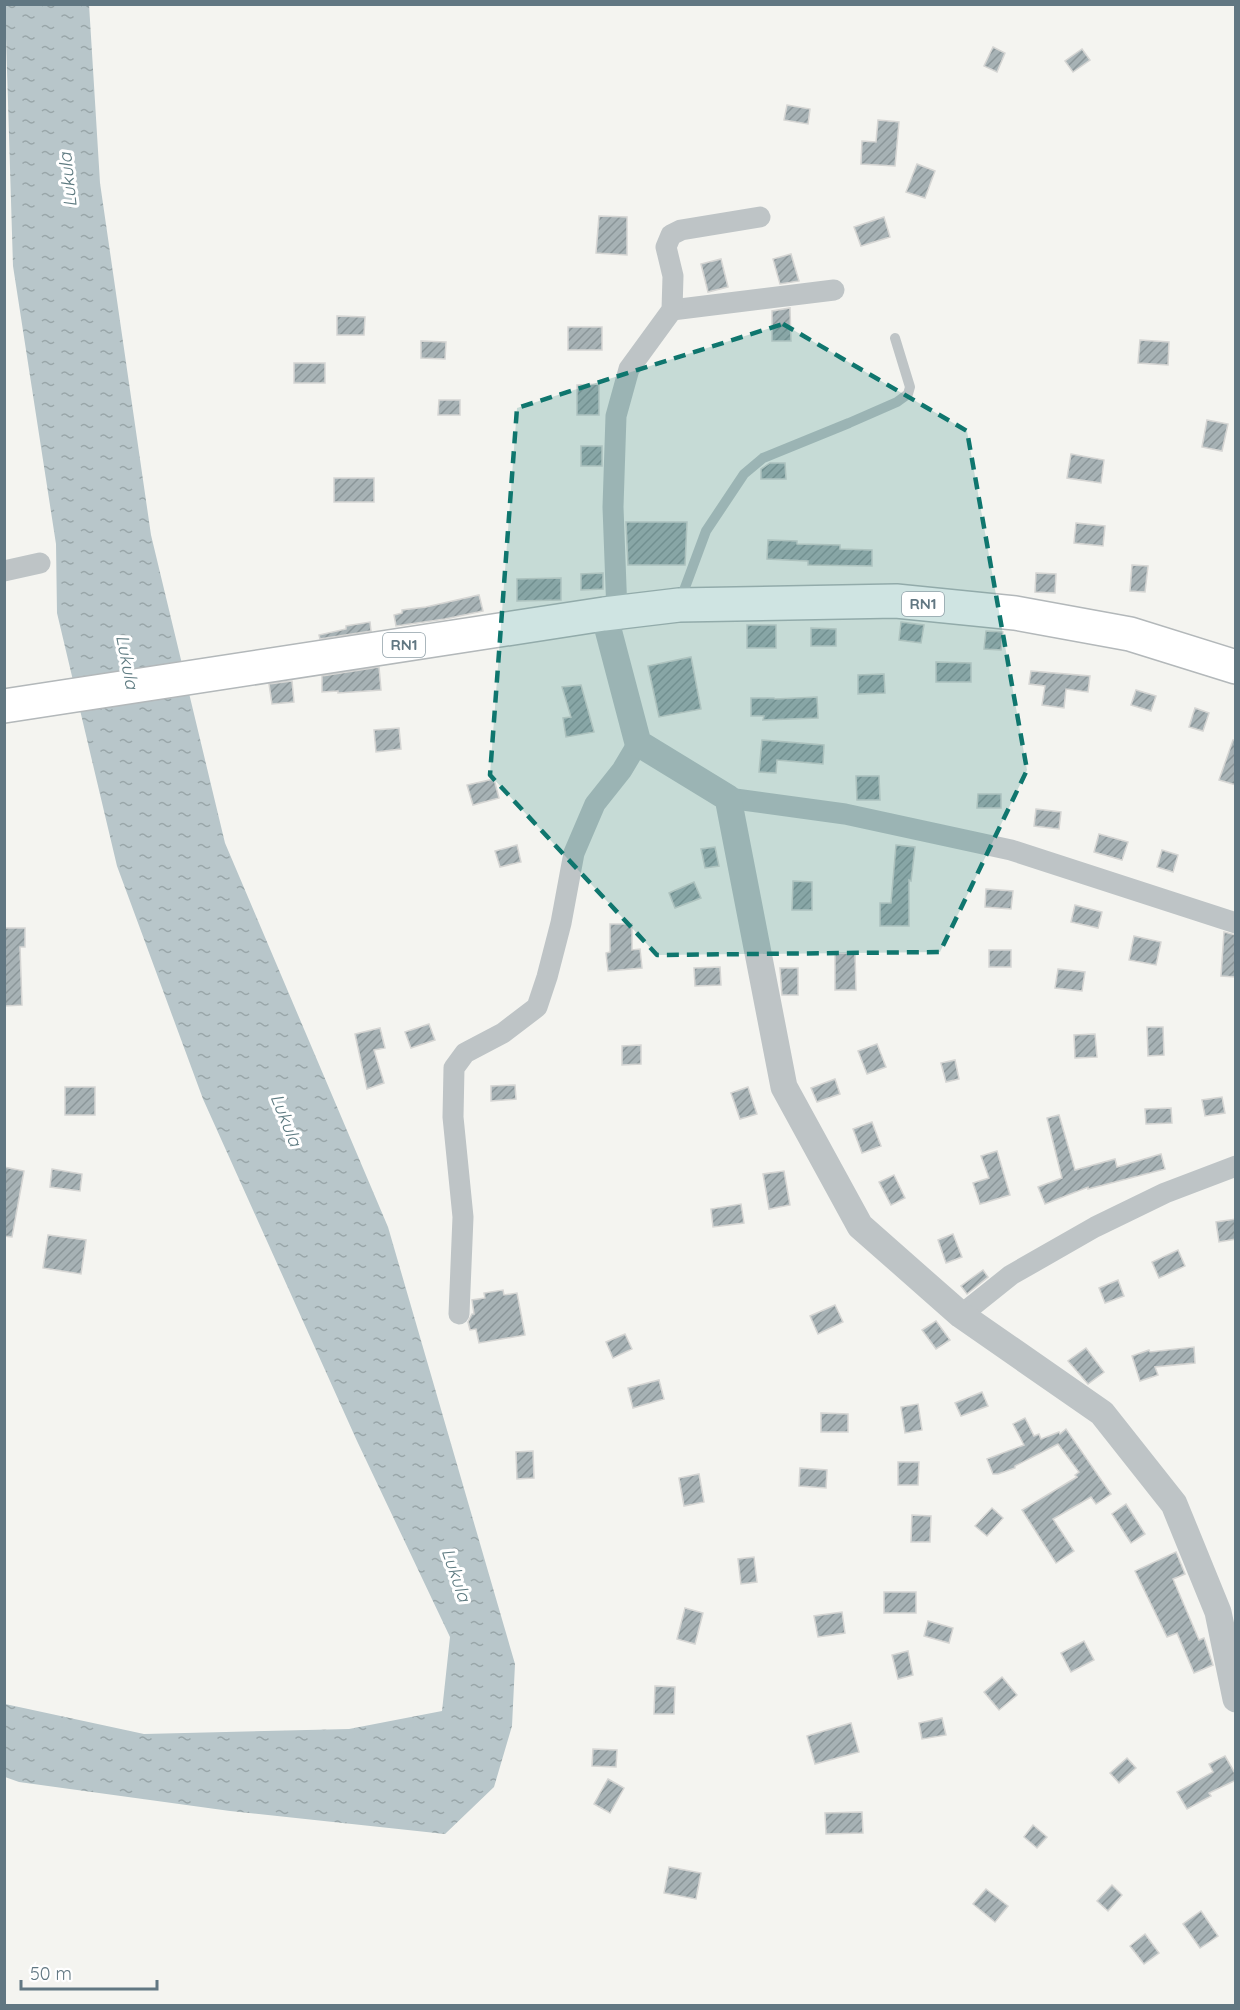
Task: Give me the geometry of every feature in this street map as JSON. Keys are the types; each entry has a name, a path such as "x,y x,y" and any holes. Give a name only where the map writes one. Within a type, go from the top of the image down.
{"highway":[{"name":"RN1","path":"4,706 679,604 896,601 1015,613 1130,634 1236,667"}],"street":[{"path":"459,1314 463,1217 453,1117 454,1068 465,1053 503,1033 537,1007 561,923 574,853 595,804 622,770 638,744 611,614 616,416 629,369 672,310 673,276 666,247 670,235 681,230 760,217"},
{"path":"672,310 834,290"},
{"path":"4,571 40,563"},
{"path":"638,744 728,798 845,814 1011,850 1236,923"},
{"path":"728,798 784,1087 860,1226 961,1315 1102,1413 1174,1504 1218,1612 1236,1699"},
{"path":"961,1315 1011,1275 1095,1227 1165,1193 1236,1166"}],"lane":[{"path":"679,604 706,531 744,474 763,458 859,419 897,402 908,394 910,387 895,338"}],"highlighted area":[{"path":"783,324 967,431 1027,770 940,952 657,955 490,775 517,408"}],"water":[{"name":"Lukula","path":"89,4 100,183 151,535 225,843 388,1227 515,1664 512,1726 494,1787 445,1834 230,1811 19,1782 5,1777 5,1704 144,1734 349,1729 442,1711 450,1637 357,1441 203,1099 117,866 57,613 56,544 13,266 5,5"}],"building":[{"path":"993,47 1005,53 997,72 984,66"},
{"path":"1082,49 1090,60 1073,72 1065,61"},
{"path":"787,105 810,109 808,124 784,120"},
{"path":"878,120 899,122 895,166 861,164 862,141 876,142"},
{"path":"917,164 935,171 925,198 906,192"},
{"path":"599,216 627,217 627,255 596,253"},
{"path":"884,217 890,237 861,246 854,227"},
{"path":"791,254 799,281 780,284 773,259"},
{"path":"721,259 728,287 708,292 701,264"},
{"path":"790,308 791,341 772,341 772,311"},
{"path":"337,316 365,317 364,335 337,335"},
{"path":"568,327 602,327 602,350 568,350"},
{"path":"1140,340 1169,342 1168,365 1138,363"},
{"path":"421,341 446,342 445,359 421,358"},
{"path":"294,363 325,363 325,383 294,383"},
{"path":"599,384 599,415 577,415 577,385"},
{"path":"439,400 460,400 460,415 438,415"},
{"path":"1207,420 1228,424 1222,451 1202,447"},
{"path":"581,446 602,446 602,466 581,466"},
{"path":"1071,454 1104,460 1101,483 1067,478"},
{"path":"770,463 785,463 786,479 761,479 761,469"},
{"path":"334,478 374,478 374,502 334,502"},
{"path":"626,522 687,522 685,565 628,565"},
{"path":"1076,523 1105,526 1103,546 1074,543"},
{"path":"768,540 797,541 797,544 840,545 840,549 872,550 872,566 808,565 808,561 767,559"},
{"path":"1132,565 1148,566 1145,592 1130,591"},
{"path":"603,573 603,589 581,590 581,574"},
{"path":"1036,573 1056,574 1055,593 1035,592"},
{"path":"561,578 561,600 517,601 517,579"},
{"path":"479,595 483,611 396,626 394,615 402,613 402,610"},
{"path":"370,622 371,631 320,639 319,635 346,629 346,626"},
{"path":"901,622 924,625 921,643 899,640"},
{"path":"747,625 776,625 776,648 747,648"},
{"path":"811,628 836,629 836,646 811,646"},
{"path":"986,631 1003,632 1001,650 984,649"},
{"path":"691,657 701,709 659,717 648,666"},
{"path":"936,662 971,663 971,682 936,682"},
{"path":"379,667 381,690 322,692 322,676"},
{"path":"1031,671 1090,676 1088,692 1066,689 1064,708 1042,705 1045,686 1029,684"},
{"path":"884,674 885,693 858,694 858,675"},
{"path":"292,681 294,702 272,704 269,684"},
{"path":"581,685 594,732 566,737 563,718 571,717 562,687"},
{"path":"1136,690 1156,696 1151,711 1131,705"},
{"path":"817,697 818,718 763,720 764,716 751,716 751,698"},
{"path":"1195,708 1209,713 1203,731 1189,727"},
{"path":"399,728 401,749 376,752 374,730"},
{"path":"762,740 824,745 823,764 777,760 776,773 759,772"},
{"path":"1233,740 1236,740 1236,785 1219,780"},
{"path":"856,776 879,776 880,800 857,800"},
{"path":"494,779 499,798 473,805 467,785"},
{"path":"978,794 1001,794 1001,808 977,808"},
{"path":"1036,809 1061,812 1059,829 1034,826"},
{"path":"1099,834 1128,842 1122,860 1094,852"},
{"path":"517,845 521,862 500,867 495,851"},
{"path":"896,845 915,847 911,881 909,880 909,926 880,926 880,903 891,903"},
{"path":"715,847 719,866 705,868 701,849"},
{"path":"1162,850 1178,855 1173,872 1157,867"},
{"path":"793,881 812,882 812,910 792,910"},
{"path":"694,882 701,898 675,908 669,893"},
{"path":"986,889 1013,891 1011,909 985,907"},
{"path":"1075,905 1102,912 1098,928 1071,922"},
{"path":"610,924 632,924 632,950 640,949 642,968 608,971 606,953 610,952"},
{"path":"4,928 25,928 25,947 20,947 22,1005 4,1006"},
{"path":"1224,932 1236,935 1236,977 1221,976"},
{"path":"1134,936 1161,942 1156,965 1129,960"},
{"path":"989,950 1011,950 1011,967 989,967"},
{"path":"835,953 855,953 856,990 835,990"},
{"path":"720,967 721,985 695,986 694,968"},
{"path":"780,968 798,968 798,995 782,995"},
{"path":"1058,969 1085,972 1082,991 1055,988"},
{"path":"429,1024 435,1040 411,1048 405,1032"},
{"path":"1147,1027 1163,1027 1164,1055 1148,1056"},
{"path":"380,1028 385,1048 374,1050 384,1083 367,1089 355,1034"},
{"path":"1095,1034 1097,1057 1075,1058 1074,1035"},
{"path":"877,1044 886,1067 867,1074 858,1051"},
{"path":"641,1045 641,1064 622,1065 622,1046"},
{"path":"955,1060 959,1079 946,1082 941,1063"},
{"path":"835,1079 840,1094 817,1102 811,1088"},
{"path":"515,1085 516,1099 491,1101 491,1086"},
{"path":"65,1087 95,1087 95,1115 65,1115"},
{"path":"748,1087 757,1114 740,1119 731,1093"},
{"path":"1222,1097 1225,1113 1205,1116 1202,1100"},
{"path":"1171,1108 1172,1123 1146,1124 1145,1109"},
{"path":"1059,1115 1075,1170 1115,1159 1117,1167 1161,1154 1165,1169 1088,1189 1088,1187 1045,1204 1038,1187 1062,1178 1047,1118"},
{"path":"872,1122 881,1146 862,1153 853,1129"},
{"path":"997,1151 1010,1195 980,1204 973,1183 989,1178 981,1156"},
{"path":"4,1167 24,1171 12,1237 4,1236"},
{"path":"52,1169 82,1174 80,1191 50,1187"},
{"path":"784,1171 790,1205 769,1209 763,1174"},
{"path":"894,1175 905,1198 891,1205 879,1182"},
{"path":"741,1204 744,1223 713,1227 711,1209"},
{"path":"1236,1219 1236,1239 1219,1242 1216,1222"},
{"path":"953,1234 962,1257 946,1263 938,1240"},
{"path":"48,1235 86,1240 81,1274 43,1268"},
{"path":"1178,1250 1185,1266 1159,1278 1152,1262"},
{"path":"983,1270 988,1277 967,1294 961,1286"},
{"path":"1118,1280 1124,1296 1105,1303 1099,1288"},
{"path":"503,1290 504,1295 517,1293 525,1335 479,1343 476,1329 470,1330 468,1322 474,1314 472,1300 485,1298 484,1293"},
{"path":"835,1305 843,1322 818,1334 810,1316"},
{"path":"936,1321 950,1340 936,1349 922,1330"},
{"path":"625,1334 632,1349 613,1358 606,1342"},
{"path":"1194,1347 1195,1363 1155,1367 1158,1375 1140,1381 1132,1356 1149,1350 1150,1352"},
{"path":"1086,1348 1104,1372 1088,1384 1068,1361"},
{"path":"659,1380 664,1399 633,1408 628,1388"},
{"path":"982,1392 988,1406 961,1416 955,1403"},
{"path":"918,1404 922,1430 905,1433 901,1407"},
{"path":"821,1413 848,1414 848,1432 821,1432"},
{"path":"1025,1418 1034,1436 1039,1434 1041,1439 1059,1432 1060,1434 1066,1429 1111,1494 1096,1504 1091,1497 1053,1519 1074,1551 1056,1563 1022,1510 1077,1477 1075,1475 1079,1472 1058,1444 1015,1468 998,1474 993,1474 987,1459 1024,1445 1013,1424"},
{"path":"533,1451 534,1478 517,1479 516,1452"},
{"path":"898,1462 919,1462 918,1485 898,1485"},
{"path":"800,1468 827,1470 826,1488 799,1486"},
{"path":"699,1474 704,1502 684,1506 679,1478"},
{"path":"1126,1504 1145,1534 1131,1543 1112,1514"},
{"path":"992,1508 1003,1518 987,1536 975,1526"},
{"path":"912,1515 931,1516 930,1542 911,1542"},
{"path":"1176,1552 1185,1574 1173,1579 1199,1640 1204,1638 1213,1665 1194,1673 1177,1633 1167,1637 1135,1571"},
{"path":"754,1557 757,1582 741,1584 738,1559"},
{"path":"884,1592 916,1592 916,1613 884,1613"},
{"path":"685,1608 703,1613 695,1644 677,1639"},
{"path":"842,1612 845,1633 818,1637 814,1616"},
{"path":"928,1621 953,1628 949,1643 924,1636"},
{"path":"1084,1641 1094,1660 1071,1672 1061,1653"},
{"path":"908,1651 913,1675 898,1679 892,1655"},
{"path":"1002,1677 1017,1695 999,1710 984,1692"},
{"path":"655,1686 675,1687 674,1714 654,1714"},
{"path":"942,1718 946,1735 922,1739 919,1723"},
{"path":"851,1723 859,1752 815,1764 807,1736"},
{"path":"593,1749 617,1750 616,1767 592,1766"},
{"path":"1225,1756 1236,1775 1236,1780 1209,1793 1211,1796 1187,1809 1177,1792 1213,1772 1209,1764"},
{"path":"1127,1758 1136,1768 1119,1783 1110,1773"},
{"path":"608,1779 624,1788 610,1813 594,1804"},
{"path":"862,1812 863,1833 826,1834 825,1813"},
{"path":"1033,1825 1047,1837 1037,1848 1024,1837"},
{"path":"669,1867 701,1873 696,1899 664,1893"},
{"path":"1112,1885 1122,1895 1108,1911 1097,1901"},
{"path":"986,1889 1008,1906 995,1922 973,1904"},
{"path":"1201,1911 1218,1936 1200,1948 1183,1924"},
{"path":"1145,1934 1159,1953 1144,1964 1130,1946"}]}
